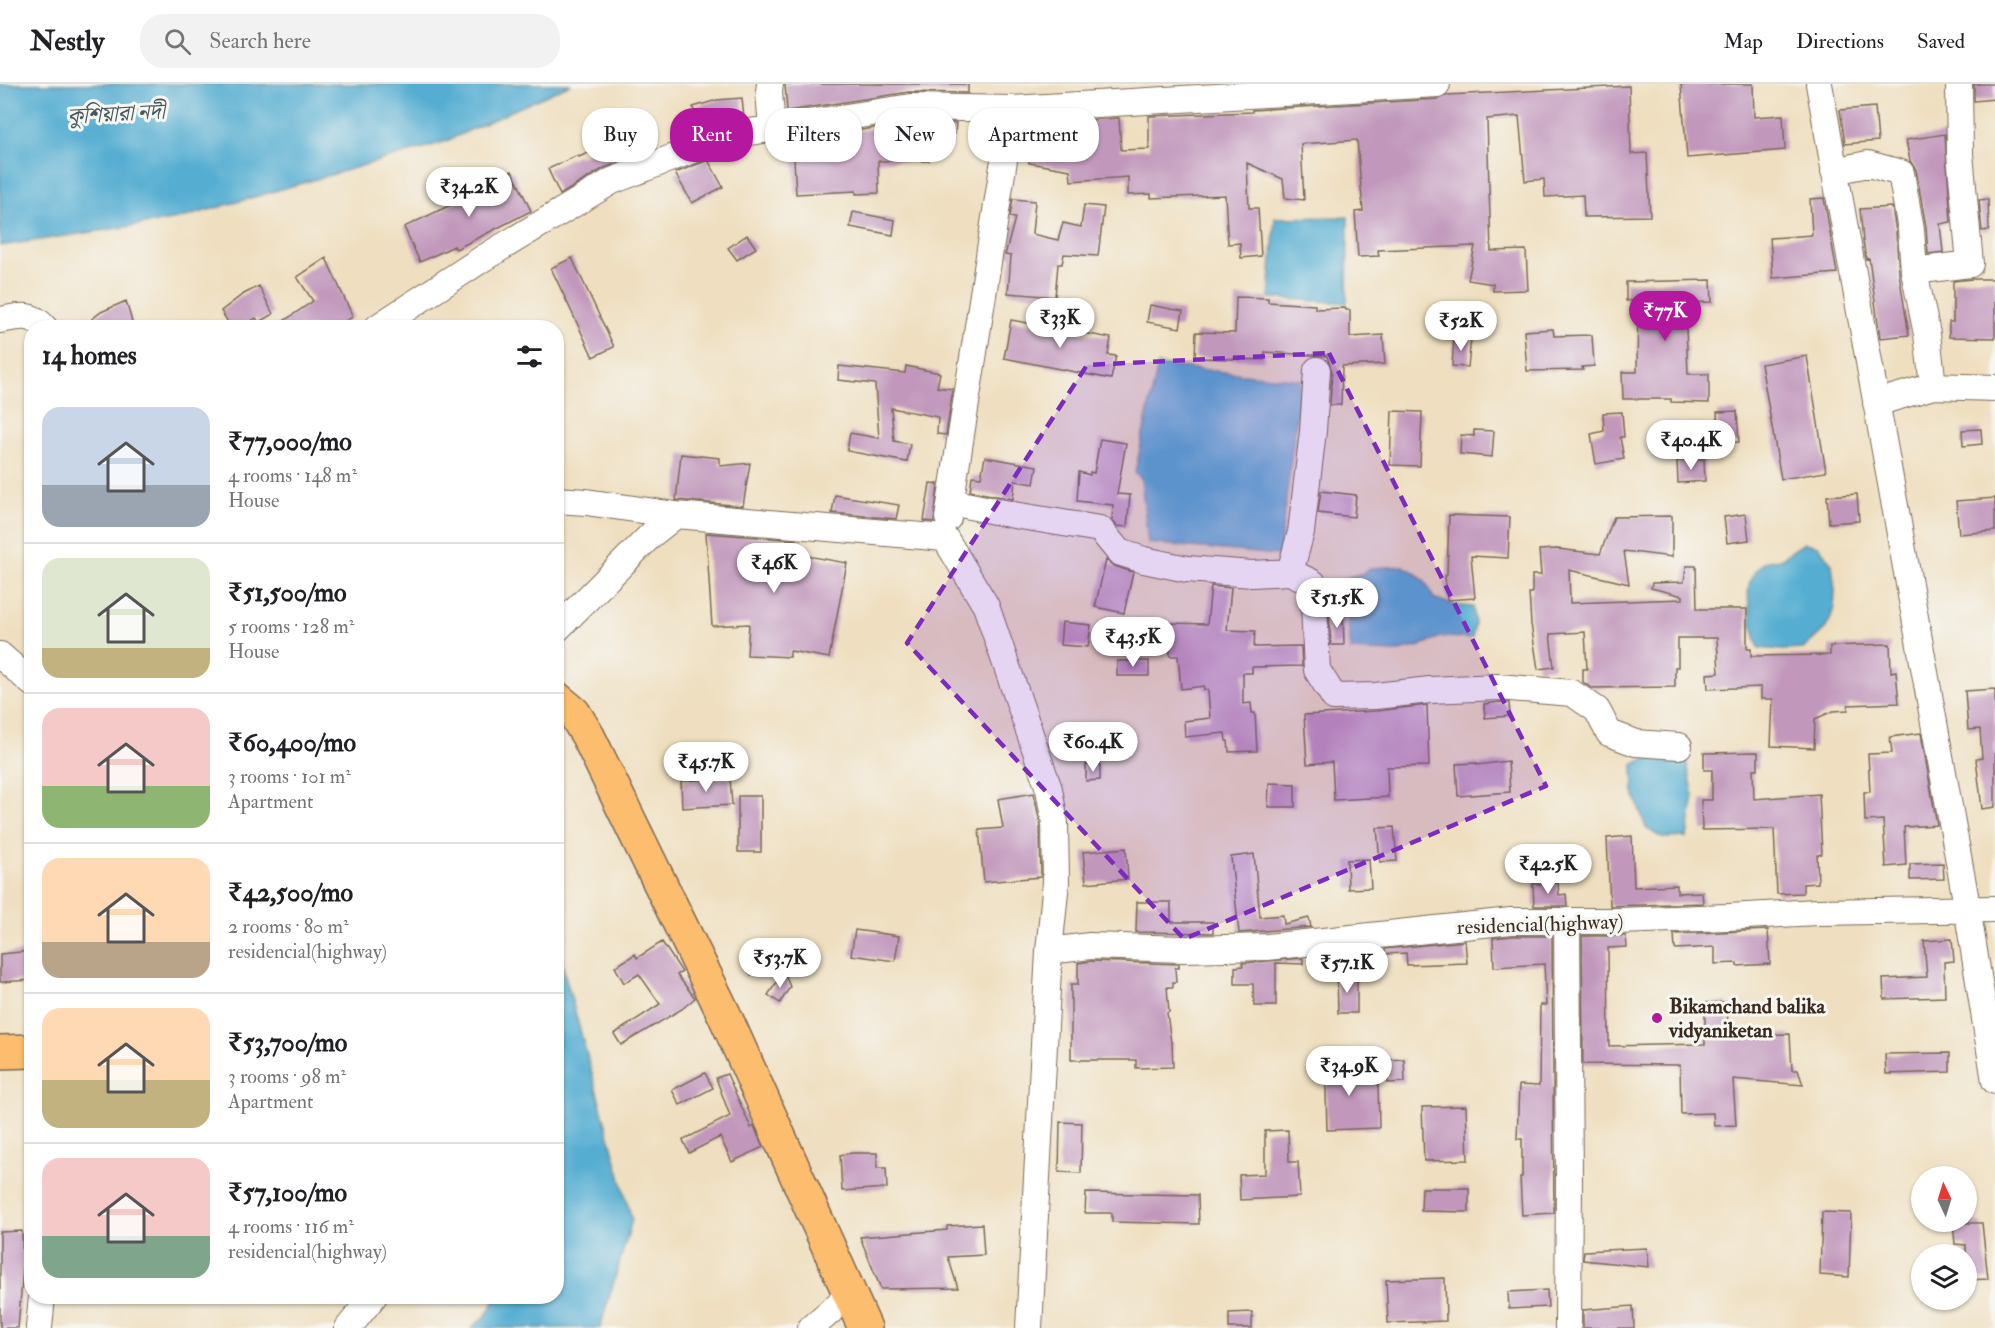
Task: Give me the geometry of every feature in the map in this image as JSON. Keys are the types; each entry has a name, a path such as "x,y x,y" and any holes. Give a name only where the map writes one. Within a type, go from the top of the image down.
{"highway":[{"path":"564,705 574,713 588,736 714,992 865,1328"},
{"path":"0,1052 24,1052"}],"street":[{"path":"770,84 768,92 770,108"},
{"path":"1029,108 1437,84"},
{"path":"1819,84 1967,909 1995,1081"},
{"path":"1914,271 1970,264 1960,154 1959,84"},
{"path":"862,114 911,107 968,108"},
{"path":"389,320 482,259 612,181 731,135 765,129"},
{"path":"1004,162 945,538 987,606 1049,789 1055,823 1056,882 1049,951 1029,1328"},
{"path":"1834,171 1868,164 1901,173 1933,386"},
{"path":"0,320 24,316 38,320"},
{"path":"1290,572 1301,532 1313,431 1317,370"},
{"path":"1876,403 1933,386 1995,388"},
{"path":"564,501 676,515 945,538"},
{"path":"951,502 1100,529 1119,552 1144,560 1198,570 1252,574 1290,572 1313,583 1317,670 1334,697 1498,687 1572,693 1597,710 1609,733 1636,743 1679,746"},
{"path":"564,622 652,534 676,515"},
{"path":"0,655 24,680"},
{"name":"residencial(highway)","path":"1049,951 1090,946 1184,949 1267,947 1511,921 1995,909"},
{"path":"1567,921 1568,1328"},
{"path":"811,1328 849,1295"},
{"path":"39,1328 41,1304"},
{"path":"348,1328 368,1304"}],"highlighted area":[{"path":"1329,353 1546,786 1184,939 907,643 1087,365"}],"water":[{"name":"কুশিয়ারা নদী","path":"0,84 571,84 444,142 178,219 0,246"},
{"path":"1348,217 1347,303 1269,298 1275,218"},
{"path":"1158,365 1301,380 1279,555 1148,543 1141,478 1135,472"},
{"path":"1804,543 1819,546 1832,564 1834,607 1828,626 1803,649 1759,648 1749,606 1751,579 1764,562 1780,559"},
{"path":"1403,566 1422,579 1433,598 1454,605 1473,607 1475,624 1472,638 1440,637 1420,646 1395,652 1351,650 1341,582 1372,568"},
{"path":"1654,756 1686,759 1694,796 1687,837 1662,838 1646,828 1634,793 1633,764"},
{"path":"564,972 632,1220 600,1328 471,1328 485,1317 493,1304 564,1304"}],"building":[{"path":"785,84 968,84 968,93 909,92 806,108 787,108"},
{"path":"1681,84 1753,84 1754,117 1783,115 1785,150 1687,158"},
{"path":"1974,84 1995,84 1995,99 1974,101"},
{"path":"1629,86 1631,154 1647,153 1650,216 1584,217 1583,195 1545,197 1544,179 1525,181 1519,116 1487,119 1491,251 1526,250 1528,290 1493,291 1493,284 1468,280 1475,246 1378,250 1379,256 1358,257 1355,212 1363,211 1357,140 1301,144 1304,200 1285,198 1283,179 1247,163 1249,208 1258,208 1261,256 1241,258 1240,243 1228,244 1225,195 1151,198 1151,194 1128,195 1128,177 1071,181 1070,170 1029,163 1099,162 1099,119 1119,118 1121,150 1149,149 1149,116 1252,112 1252,110 1438,99 1447,95"},
{"path":"742,98 743,108 693,108 717,100"},
{"path":"1875,107 1878,141 1845,144 1840,110"},
{"path":"874,128 874,162 878,162 879,193 856,194 856,191 796,194 794,162 862,162 862,130"},
{"path":"1945,134 1951,222 1940,224 1943,252 1928,254 1926,227 1916,170 1910,161 1906,140"},
{"path":"578,155 579,157 582,156 582,162 618,163 604,168 560,195 548,169"},
{"path":"703,162 709,162 723,187 692,203 675,173"},
{"path":"512,171 531,211 456,249 454,246 420,262 404,227 472,195 470,191"},
{"path":"1824,198 1837,273 1773,278 1770,238 1812,235 1810,199"},
{"path":"1013,199 1035,201 1032,234 1058,240 1063,223 1081,227 1084,205 1104,207 1098,256 1064,254 1062,264 1058,264 1055,297 1008,293 1011,256 1005,255 1015,218 1010,217"},
{"path":"1988,199 1989,230 1982,231 1979,200"},
{"path":"1892,207 1899,274 1909,335 1880,338 1869,258 1866,259 1863,241 1860,209"},
{"path":"853,212 895,220 893,235 850,227"},
{"path":"747,235 756,248 737,260 728,248"},
{"path":"326,258 353,317 347,320 285,320 313,301 297,277"},
{"path":"572,258 614,347 593,357 551,268"},
{"path":"1995,279 1995,338 1949,337 1949,322 1953,322 1953,281"},
{"path":"1711,280 1712,302 1685,303 1688,374 1709,374 1709,403 1671,402 1671,399 1623,399 1622,372 1637,372 1638,300 1626,301 1626,282"},
{"path":"259,286 273,314 262,320 256,318 227,320 221,311 242,295"},
{"path":"1236,297 1268,298 1268,302 1315,305 1315,309 1345,308 1350,310 1350,337 1383,335 1385,364 1342,366 1341,405 1330,405 1332,371 1327,356 1265,352 1264,360 1195,358 1196,332 1235,333"},
{"path":"126,301 131,320 93,320 101,312"},
{"path":"1150,305 1183,311 1180,328 1147,322"},
{"path":"1011,320 1111,338 1108,355 1116,356 1111,379 1004,358"},
{"path":"1553,329 1554,336 1592,335 1594,366 1582,367 1583,370 1527,371 1524,331"},
{"path":"1454,338 1471,339 1468,367 1452,366"},
{"path":"1807,356 1826,472 1781,479 1761,364"},
{"path":"839,366 905,373 906,366 940,373 937,387 953,389 946,435 937,434 938,417 891,408 894,441 910,444 907,462 847,451 850,433 879,438 875,384 838,380"},
{"path":"1392,411 1422,412 1420,466 1390,465"},
{"path":"1737,411 1739,442 1719,443 1717,412"},
{"path":"1622,412 1624,437 1620,437 1624,459 1596,464 1591,434 1604,431 1603,413"},
{"path":"1981,429 1982,444 1963,446 1962,430"},
{"path":"1474,430 1494,431 1492,457 1460,454 1461,435 1474,436"},
{"path":"1100,439 1126,443 1117,494 1130,495 1127,527 1117,526 1112,520 1113,505 1077,501 1079,472 1090,475 1090,472 1094,473"},
{"path":"681,454 720,458 720,466 750,463 743,506 676,500"},
{"path":"985,457 1037,466 1034,484 1015,481 1013,499 970,491 972,476 981,477"},
{"path":"1704,459 1705,481 1678,483 1677,461"},
{"path":"930,483 938,484 934,522 924,521"},
{"path":"1321,491 1356,495 1354,517 1318,513"},
{"path":"1857,494 1859,521 1829,523 1827,496"},
{"path":"835,495 899,505 896,519 832,513"},
{"path":"1995,498 1995,531 1959,534 1956,501"},
{"path":"1746,514 1749,540 1727,543 1724,517"},
{"path":"1449,515 1510,517 1508,558 1471,556 1475,598 1447,600 1445,576 1447,575"},
{"path":"1672,516 1672,557 1624,551 1629,584 1569,570 1570,603 1683,599 1683,596 1651,588 1652,583 1684,582 1686,566 1696,566 1697,609 1747,609 1747,648 1751,648 1751,656 1830,655 1830,646 1890,644 1891,672 1896,671 1899,703 1848,705 1848,710 1833,711 1815,719 1814,748 1771,746 1773,699 1761,699 1761,687 1708,689 1707,674 1719,673 1717,638 1678,638 1675,687 1591,688 1583,682 1583,669 1587,669 1585,632 1550,634 1554,667 1538,669 1529,593 1532,593 1532,575 1541,575 1539,550 1557,549 1600,554 1614,517"},
{"path":"706,533 797,540 796,554 847,563 829,658 790,651 790,657 747,655 749,624 712,626"},
{"path":"1106,560 1114,566 1133,572 1124,613 1095,607"},
{"path":"1211,586 1231,588 1227,630 1255,631 1254,647 1301,646 1302,666 1252,667 1252,673 1243,673 1243,704 1251,703 1252,713 1255,713 1257,751 1229,752 1225,733 1185,737 1184,721 1210,718 1208,690 1204,690 1204,686 1181,689 1178,656 1170,656 1170,623 1207,624"},
{"path":"1343,613 1344,645 1331,645 1329,614"},
{"path":"1062,622 1091,625 1088,647 1060,645"},
{"path":"1117,661 1149,661 1149,676 1117,676"},
{"path":"1995,689 1995,807 1982,809 1976,759 1982,758 1980,729 1968,730 1965,691"},
{"path":"1509,703 1510,716 1485,718 1484,704"},
{"path":"1427,705 1429,766 1387,767 1388,797 1334,800 1332,762 1307,764 1304,715 1377,711"},
{"path":"1921,733 1937,825 1904,827 1906,865 1886,867 1883,820 1865,821 1864,792 1870,792 1868,754 1892,753 1890,737"},
{"path":"1758,752 1758,769 1753,769 1754,799 1819,794 1822,854 1817,855 1818,883 1803,884 1803,893 1777,894 1774,829 1702,830 1701,800 1712,800 1712,770 1704,770 1704,753"},
{"path":"1508,761 1510,792 1458,796 1456,764 1477,763 1477,765"},
{"path":"1086,765 1100,765 1100,780 1086,781"},
{"path":"730,778 732,805 682,808 681,781"},
{"path":"1269,783 1295,784 1295,807 1268,807"},
{"path":"1034,793 1040,824 1041,877 984,882 979,830 1003,828 998,799"},
{"path":"738,796 761,796 761,852 738,852"},
{"path":"1394,827 1397,861 1380,862 1377,828"},
{"path":"1632,836 1634,887 1677,885 1677,893 1702,892 1703,903 1610,906 1607,838"},
{"path":"1126,848 1128,879 1086,883 1083,852"},
{"path":"1254,854 1260,917 1283,915 1284,924 1309,918 1311,927 1239,933 1231,857"},
{"path":"1369,859 1371,888 1348,889 1347,860"},
{"path":"1943,863 1944,879 1910,880 1910,864"},
{"path":"1558,883 1559,895 1566,894 1567,906 1534,906 1533,884"},
{"path":"1137,902 1171,902 1171,922 1213,922 1213,933 1136,932"},
{"path":"855,930 899,936 895,961 851,955"},
{"path":"1768,930 1770,964 1737,966 1737,963 1715,964 1715,947 1675,949 1674,934"},
{"path":"1552,936 1554,1213 1522,1215 1520,1177 1522,1177 1522,1139 1517,1139 1519,1085 1539,1086 1540,1005 1546,1005 1544,964 1494,967 1493,938"},
{"path":"1582,936 1626,936 1627,947 1608,948 1609,1046 1705,1044 1705,1003 1727,1002 1728,1035 1790,1034 1792,1070 1798,1070 1803,1085 1733,1079 1736,1125 1714,1126 1713,1113 1681,1114 1680,1065 1583,1064"},
{"path":"1952,939 1954,961 1944,962 1945,997 1884,999 1883,979 1927,977 1924,941"},
{"path":"1465,941 1467,963 1407,965 1406,953 1385,954 1385,949"},
{"path":"662,942 682,972 677,975 695,998 682,1009 621,1045 614,1034 660,1004 639,974 624,983 615,967 635,954 637,958"},
{"path":"775,948 780,962 751,975 745,959"},
{"path":"24,952 24,980 0,982 0,954"},
{"path":"1303,958 1303,964 1276,963 1276,1006 1254,1006 1253,984 1235,984 1235,967 1243,966 1242,963"},
{"path":"1091,961 1179,964 1179,968 1175,968 1176,982 1173,982 1173,987 1167,987 1169,1012 1167,1013 1173,1067 1136,1068 1136,1060 1071,1060 1071,984 1078,984 1078,963"},
{"path":"784,971 790,987 780,1003 768,995"},
{"path":"1357,974 1357,1013 1338,1013 1337,975"},
{"path":"1325,1053 1352,1054 1351,1082 1378,1081 1379,1128 1327,1130"},
{"path":"1950,1053 1950,1072 1886,1074 1885,1054"},
{"path":"1404,1059 1405,1082 1388,1083 1386,1060"},
{"path":"705,1073 713,1088 680,1105 672,1090"},
{"path":"727,1074 751,1128 754,1126 763,1147 732,1162 720,1137 689,1153 683,1140 730,1116 716,1078"},
{"path":"1466,1106 1468,1160 1424,1161 1422,1107"},
{"path":"1060,1122 1082,1123 1081,1173 1059,1172"},
{"path":"1288,1130 1289,1162 1298,1162 1300,1197 1240,1200 1239,1175 1265,1174 1265,1131"},
{"path":"877,1153 877,1168 886,1168 887,1188 842,1191 840,1155"},
{"path":"1422,1188 1469,1188 1469,1212 1421,1211"},
{"path":"1086,1193 1198,1195 1199,1224 1112,1222 1112,1213 1085,1213"},
{"path":"1822,1212 1851,1213 1849,1277 1820,1275"},
{"path":"1977,1223 1982,1223 1988,1279 1977,1280 1977,1244 1955,1244 1954,1232 1977,1232"},
{"path":"982,1224 984,1255 948,1257 958,1288 881,1289 860,1237 947,1230 947,1226"},
{"path":"22,1231 23,1269 18,1328 0,1328 0,1232"},
{"path":"1647,1248 1649,1267 1583,1260 1584,1251"},
{"path":"1445,1278 1446,1321 1388,1323 1386,1280"},
{"path":"1547,1290 1548,1307 1509,1309 1508,1292"},
{"path":"1633,1306 1634,1328 1583,1328 1583,1310"},
{"path":"1252,1312 1252,1328 1229,1328 1229,1313"}],"place":[{"name":"Bikamchand balika vidyaniketan","path":"1657,1018"}]}
